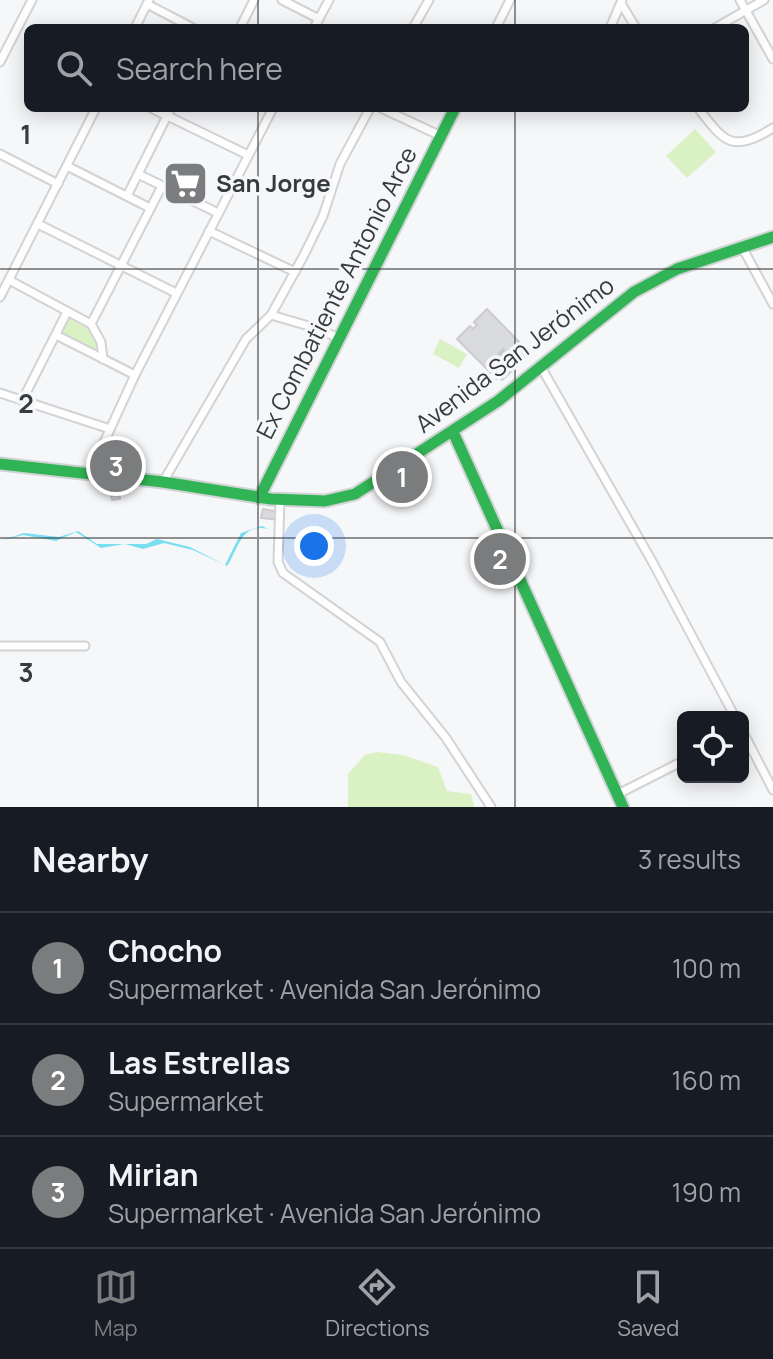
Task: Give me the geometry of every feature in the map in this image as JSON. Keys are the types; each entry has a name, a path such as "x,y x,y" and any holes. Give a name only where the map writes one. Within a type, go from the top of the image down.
{"street":[{"path":"1,55 32,0"},
{"path":"242,24 254,0"},
{"path":"282,0 319,19"},
{"path":"316,24 329,0"},
{"path":"415,24 429,0"},
{"path":"498,24 510,0"},
{"path":"740,0 773,59"},
{"path":"722,24 764,0"},
{"path":"137,24 148,2 186,24"},
{"path":"612,24 622,2"},
{"path":"622,2 634,24"},
{"path":"0,297 94,112"},
{"path":"127,196 169,112 248,155"},
{"path":"89,475 176,293 271,112"},
{"path":"163,482 246,339 271,315 295,272 323,216 340,164 368,112"},
{"path":"390,112 441,136"},
{"name":"Ex Combatiente Antonio Arce","path":"259,498 453,112"},
{"path":"701,112 720,136 735,144 750,143 773,128"},
{"path":"0,154 58,184"},
{"path":"67,166 150,208"},
{"path":"138,174 218,213"},
{"path":"91,324 162,186"},
{"path":"38,224 176,293"},
{"path":"209,231 295,272"},
{"name":"Avenida San Jerónimo","path":"0,464 163,482 280,500 325,501 355,494 453,432 541,367 634,292 656,279 773,237"},
{"path":"742,247 773,304"},
{"path":"9,280 91,324 101,342 103,359"},
{"path":"22,401 67,312"},
{"path":"271,315 338,338"},
{"path":"56,335 135,375"},
{"path":"541,367 653,563 732,711"},
{"path":"0,393 110,429"},
{"path":"453,432 623,807"},
{"path":"280,500 278,562 283,573 380,642 401,682 446,738 491,807"},
{"path":"0,646 85,646"},
{"path":"749,744 773,790"},
{"path":"618,794 677,764"}],"green space":[{"path":"695,129 716,152 687,178 666,156"},
{"path":"68,317 91,331 99,352 62,333"},
{"path":"440,339 467,354 459,368 433,354"},
{"path":"377,752 403,755 438,767 447,791 471,794 474,807 348,807 348,774 365,755"}],"water":[{"path":"262,526 268,529 259,528 246,534 227,566 193,550 164,543 143,549 125,544 146,544 157,539 190,547 225,565 241,533"},
{"path":"78,531 97,544 125,544 101,548 76,532 56,541 23,535 0,541 24,533 59,537"}],"building":[{"path":"487,309 526,349 515,360 503,349 498,354 510,366 497,379 457,339 470,326 473,329 477,325 474,322"},
{"path":"118,486 120,499 112,500 109,487"},
{"path":"263,509 279,512 278,520 261,518"}],"traffic: fast":[{"path":"259,498 453,112"},
{"path":"0,464 163,482 271,499 325,501 355,494 498,401 634,292 677,269 773,237"},
{"path":"453,432 623,807"}],"place":[{"name":"San Jorge","path":"185,184"},
{"name":"Mirian","path":"116,466"},
{"name":"Chocho","path":"402,477"},
{"name":"Las Estrellas","path":"500,559"}]}
